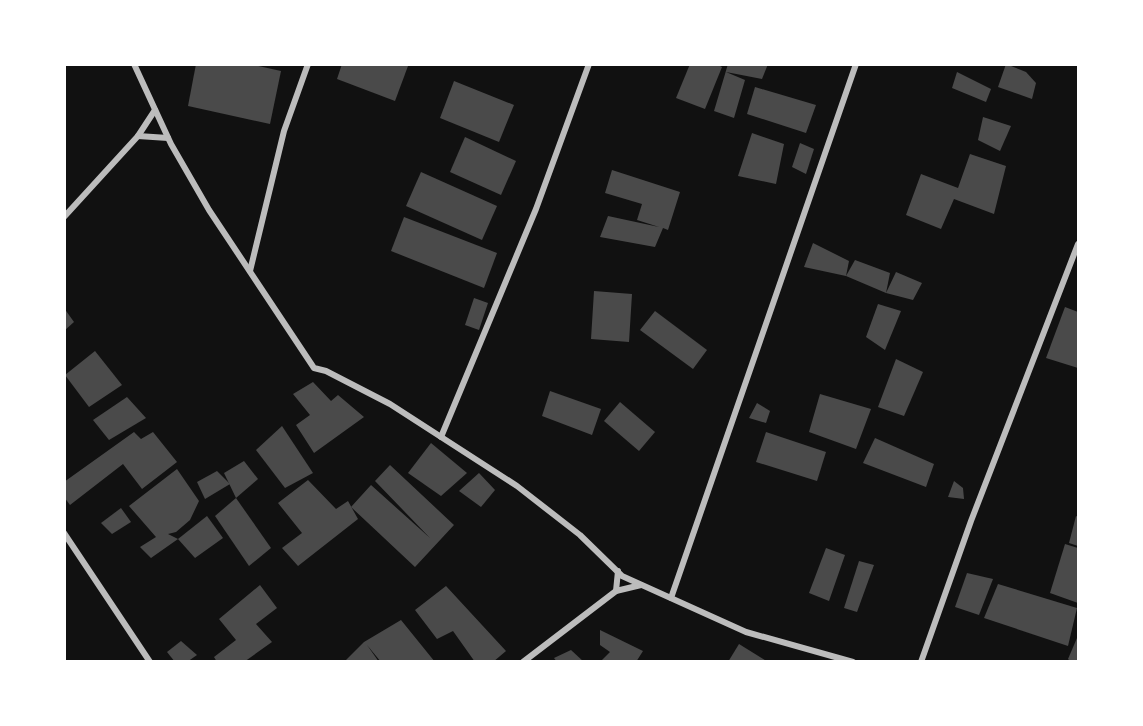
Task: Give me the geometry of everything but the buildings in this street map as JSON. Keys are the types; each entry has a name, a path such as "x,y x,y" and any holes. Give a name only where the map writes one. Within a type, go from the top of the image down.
{"street":[{"path":"134,64 168,138 209,210 314,368 326,371 390,404 517,486 580,535 622,576 746,632 853,662"},
{"path":"249,271 284,131 308,64"},
{"path":"441,437 536,209 589,64"},
{"path":"670,598 856,64"},
{"path":"64,217 138,136 155,111"},
{"path":"138,136 168,138"},
{"path":"921,662 971,521 1078,244"},
{"path":"64,533 150,662"},
{"path":"616,591 618,571"},
{"path":"523,662 616,591 641,585"}]}
